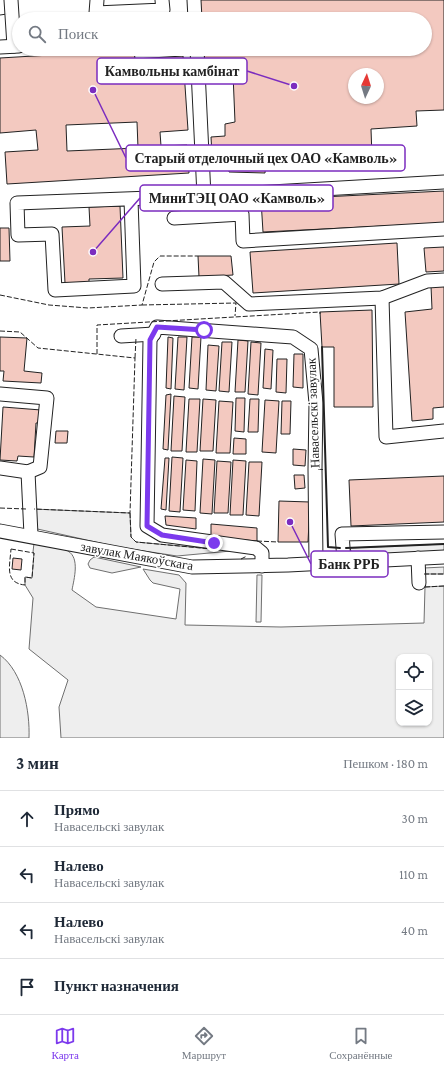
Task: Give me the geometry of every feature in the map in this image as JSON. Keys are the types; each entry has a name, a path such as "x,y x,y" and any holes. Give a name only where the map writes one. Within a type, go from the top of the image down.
{"street":[{"path":"11,0 13,12"},
{"path":"97,0 96,12 163,10 162,0"},
{"path":"194,0 195,12"},
{"path":"0,47 12,46"},
{"path":"197,56 204,196"},
{"path":"131,200 134,286 54,290 52,234 18,235 17,203 131,200 444,182"},
{"path":"241,194 243,241 444,229"},
{"path":"174,218 242,214"},
{"path":"162,284 224,282 249,304 382,298 427,281 444,280"},
{"path":"382,298 386,437 444,431"},
{"name":"Навасельскі завулак","path":"154,334 157,327 293,337 311,349 316,403 316,562"},
{"path":"121,336 154,334"},
{"path":"154,334 150,340 147,526 162,535 256,548 262,553 262,566"},
{"path":"0,394 47,398 40,467 28,472 0,468"},
{"path":"28,472 31,535"},
{"name":"завулак Маякоўскага","path":"0,531 31,535 192,567 262,566 316,562 444,557"},
{"path":"344,561 342,534 444,532"},
{"path":"418,558 419,583"}],"shaded area":[{"path":"32,509 130,513 131,537 136,542 213,549 213,545 231,551 177,556 118,547 33,528"},
{"path":"37,542 58,547 72,554 75,564 75,575 72,590 96,607 176,619 180,589 153,583 143,569 179,575 186,583 185,625 281,627 424,623 425,587 444,586 444,738 61,738 59,707 68,680 29,649 33,598 25,585 25,577 32,578 34,543"},
{"path":"444,544 444,552 359,555 352,554 350,548"},
{"path":"94,557 141,567 112,573 90,568 88,564"},
{"path":"444,567 444,574 424,574 424,568"},
{"path":"257,575 262,575 261,622 256,622"},
{"path":"0,655 8,662 14,671 24,693 28,716 29,738 0,738"}],"building":[{"path":"200,0 444,0 444,110 416,111 417,126 371,129 372,157 266,161 265,173 229,172 228,154 212,155 211,137 225,136 225,124 235,122 233,74 205,75 204,56 432,56 432,12 201,12"},
{"path":"34,56 135,56 135,59 183,56 188,130 160,132 161,146 187,145 189,173 7,184 5,152 38,150 36,130 0,133 0,58","holes":["137,122 138,148 67,151 66,125"]},
{"path":"444,191 444,223 263,232 261,200"},
{"path":"120,206 123,278 89,279 89,282 65,283 62,227 90,226 89,207"},
{"path":"0,228 9,228 10,261 0,261"},
{"path":"397,243 399,284 253,293 250,252"},
{"path":"444,247 444,271 426,272 424,248"},
{"path":"198,256 231,256 233,275 199,277"},
{"path":"431,286 444,286 444,407 433,408 433,419 412,421 405,312 432,309"},
{"path":"372,310 373,407 334,407 334,347 322,347 320,312"},
{"path":"0,337 27,338 24,371 42,373 41,383 3,381 4,371 0,371"},
{"path":"168,337 173,338 171,389 166,388"},
{"path":"178,337 187,337 184,390 175,389"},
{"path":"192,337 201,337 198,389 189,388"},
{"path":"238,340 248,341 245,392 235,392"},
{"path":"222,342 232,342 229,392 219,391"},
{"path":"251,342 261,343 258,395 248,394"},
{"path":"208,345 219,346 216,391 206,390"},
{"path":"265,349 273,350 271,389 263,388"},
{"path":"294,354 303,354 303,388 293,387"},
{"path":"277,359 287,359 286,393 276,392"},
{"path":"171,394 168,450 163,449 166,395"},
{"path":"174,396 185,397 182,451 171,451"},
{"path":"236,398 245,398 244,432 235,431"},
{"path":"189,399 200,399 197,452 186,452"},
{"path":"203,399 216,400 213,451 200,451"},
{"path":"250,399 259,399 258,432 248,432"},
{"path":"265,400 279,401 276,453 262,452"},
{"path":"219,401 233,402 230,453 216,453"},
{"path":"282,401 291,401 290,434 281,434"},
{"path":"3,407 41,410 40,423 36,423 34,457 18,456 17,461 0,460"},
{"path":"56,431 68,431 67,443 55,443"},
{"path":"234,438 246,439 246,454 233,454"},
{"path":"293,449 306,450 305,466 293,465"},
{"path":"172,457 183,458 180,512 169,511"},
{"path":"165,458 169,458 166,510 161,509"},
{"path":"203,459 215,460 212,514 200,513"},
{"path":"186,460 197,461 195,511 183,510"},
{"path":"233,460 246,461 243,515 230,515"},
{"path":"217,461 231,462 228,513 214,513"},
{"path":"249,462 262,462 259,516 246,515"},
{"path":"294,475 304,475 305,488 295,489"},
{"path":"444,476 444,522 351,526 349,480"},
{"path":"279,501 310,502 308,542 278,542"},
{"path":"165,516 196,518 196,529 166,525"},
{"path":"211,524 257,528 257,541 211,537"},
{"path":"13,558 22,559 21,570 12,569"}],"fence":[{"path":"0,15 7,14"},
{"path":"0,295 49,305 88,308 142,305 154,262 160,256 198,256"},
{"path":"142,305 236,303 235,316"},
{"path":"97,354 97,325 320,312 320,314"},
{"path":"0,331 20,332 38,348 135,358 130,513 34,509"},
{"path":"135,358 136,338"},
{"path":"318,469 326,470"},
{"path":"0,508 26,509"},
{"path":"130,513 131,537 136,542 212,549"},
{"path":"257,541 278,542"},
{"path":"11,549 34,553 32,578 25,577 25,585 18,584 11,577 9,567 11,549"},
{"path":"241,559 247,556"},
{"path":"424,574 444,574"},
{"path":"425,587 444,586"}],"wall":[{"path":"322,347 328,547 340,548"},
{"path":"346,548 444,544"}],"place":[{"name":"Камвольны камбінат","path":"294,86"},
{"name":"Старый отделочный цех ОАО «Камволь»","path":"93,90"},
{"name":"МиниТЭЦ ОАО «Камволь»","path":"93,252"},
{"name":"Банк РРБ","path":"290,522"}],"route":[{"path":"204,330 157,327 150,340 147,526 162,535 214,543"}]}
